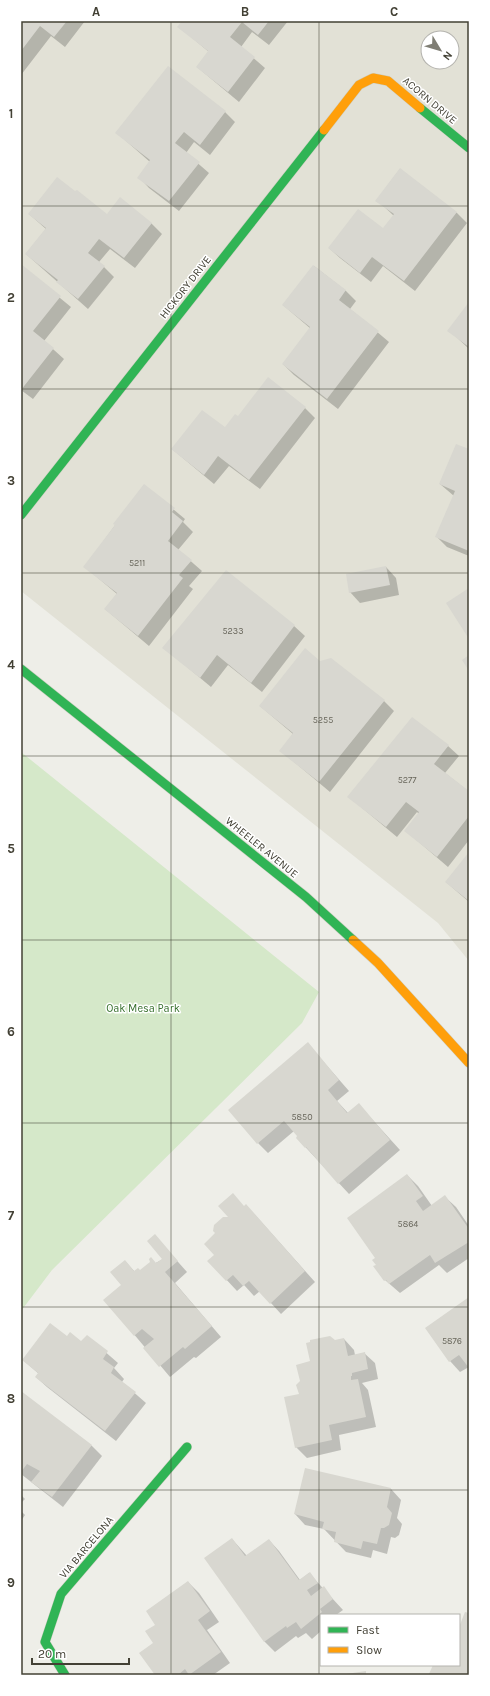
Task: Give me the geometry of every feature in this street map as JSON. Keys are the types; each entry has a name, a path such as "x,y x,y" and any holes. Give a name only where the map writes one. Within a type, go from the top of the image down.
{"street":[{"name":"ACORN DRIVE","path":"373,78 388,81 469,148"},
{"name":"HICKORY DRIVE","path":"21,515 359,85 373,78"},
{"name":"WHEELER AVENUE","path":"21,669 306,897 378,963 469,1063"},
{"name":"VIA BARCELONA","path":"65,1675 45,1642 61,1594 187,1447"}],"shaded area":[{"path":"21,21 469,21 469,961 438,923 21,591"}],"green space":[{"name":"Oak Mesa Park","path":"21,752 319,992 302,1023 52,1270 21,1311"}],"building":[{"path":"21,21 67,21 54,37 40,26 21,51"},
{"path":"182,21 269,21 258,35 242,22 230,37 255,57 228,92 196,67 208,51 177,27"},
{"path":"168,66 226,111 200,145 184,132 175,143 200,162 169,201 137,178 150,160 115,133"},
{"path":"400,168 457,212 404,281 372,257 360,273 328,248 358,209 383,228 394,214 375,201"},
{"path":"57,177 75,191 77,190 107,214 120,197 152,223 124,258 99,239 88,253 105,266 78,299 56,282 58,280 25,254 46,228 28,214"},
{"path":"21,264 61,296 33,331 54,348 21,390"},
{"path":"313,265 346,290 339,300 379,331 327,399 282,364 310,327 282,305"},
{"path":"469,302 469,347 447,331"},
{"path":"268,377 306,407 249,480 218,456 204,475 171,449 202,410 225,427 235,414 238,416"},
{"path":"456,444 469,449 469,551 435,537 455,491 439,484"},
{"path":"144,484 175,508 172,512 183,521 168,541 192,560 179,575 183,578 138,636 104,609 117,593 83,567 115,525 113,524"},
{"path":"386,566 390,585 349,593 346,574"},
{"path":"226,570 295,625 251,683 217,655 200,678 162,648"},
{"path":"469,588 469,639 446,603"},
{"path":"305,648 320,661 331,658 385,700 319,782 279,751 293,733 259,706"},
{"path":"469,655 469,671 462,660"},
{"path":"412,717 449,745 434,764 469,791 469,816 437,857 404,831 419,812 406,802 386,827 347,797"},
{"path":"469,852 469,901 445,882"},
{"path":"308,1042 339,1080 328,1090 347,1113 359,1103 390,1140 338,1184 306,1147 305,1148 296,1138 297,1136 284,1121 257,1144 228,1110"},
{"path":"407,1174 423,1196 416,1201 423,1211 445,1195 469,1229 469,1242 435,1263 430,1255 389,1284 386,1280 384,1281 373,1266 376,1265 372,1260 375,1258 347,1218"},
{"path":"233,1193 244,1206 246,1204 305,1271 270,1304 249,1281 243,1286 233,1275 226,1281 207,1261 214,1255 204,1244 215,1233 213,1231 214,1225 223,1217 228,1217 218,1206"},
{"path":"155,1234 178,1261 165,1272 212,1326 185,1349 183,1347 159,1367 143,1348 154,1339 142,1329 134,1336 103,1300 121,1285 110,1272 125,1260 134,1271 138,1268 140,1270 150,1262 149,1259 151,1257 156,1263 162,1259 147,1241"},
{"path":"469,1297 469,1368 459,1355 449,1362 425,1328"},
{"path":"50,1323 67,1336 70,1332 81,1341 87,1335 108,1351 103,1359 114,1367 111,1373 136,1392 105,1431 35,1377 38,1373 22,1360"},
{"path":"330,1336 335,1340 344,1338 348,1356 365,1352 368,1369 352,1373 351,1380 358,1379 366,1417 329,1425 332,1440 295,1448 284,1397 299,1394 296,1385 300,1381 296,1365 310,1361 306,1343 310,1342 310,1340"},
{"path":"21,1391 92,1445 52,1497 31,1482 40,1471 27,1464 21,1472"},
{"path":"305,1468 391,1488 387,1507 392,1513 389,1525 381,1528 377,1544 363,1541 361,1549 334,1542 336,1532 322,1529 324,1522 294,1514"},
{"path":"232,1538 245,1556 269,1539 299,1580 310,1572 318,1583 307,1590 311,1596 324,1586 333,1599 320,1609 322,1612 301,1629 296,1622 287,1628 286,1626 264,1642 204,1558"},
{"path":"188,1581 210,1611 198,1620 221,1652 189,1675 185,1669 178,1675 155,1675 139,1653 153,1643 145,1631 155,1625 146,1611"},
{"path":"465,1612 469,1613 469,1675 429,1674 433,1666 460,1666 460,1624"},
{"path":"366,1671 366,1675 346,1675 346,1674"}],"traffic: fast":[{"path":"420,108 469,148"},
{"path":"21,515 324,130"},
{"path":"21,669 306,897 353,940"},
{"path":"65,1675 45,1642 61,1594 187,1447"}],"traffic: slow":[{"path":"324,130 359,85 373,78 388,81 420,108"},
{"path":"353,940 378,963 469,1063"}]}
